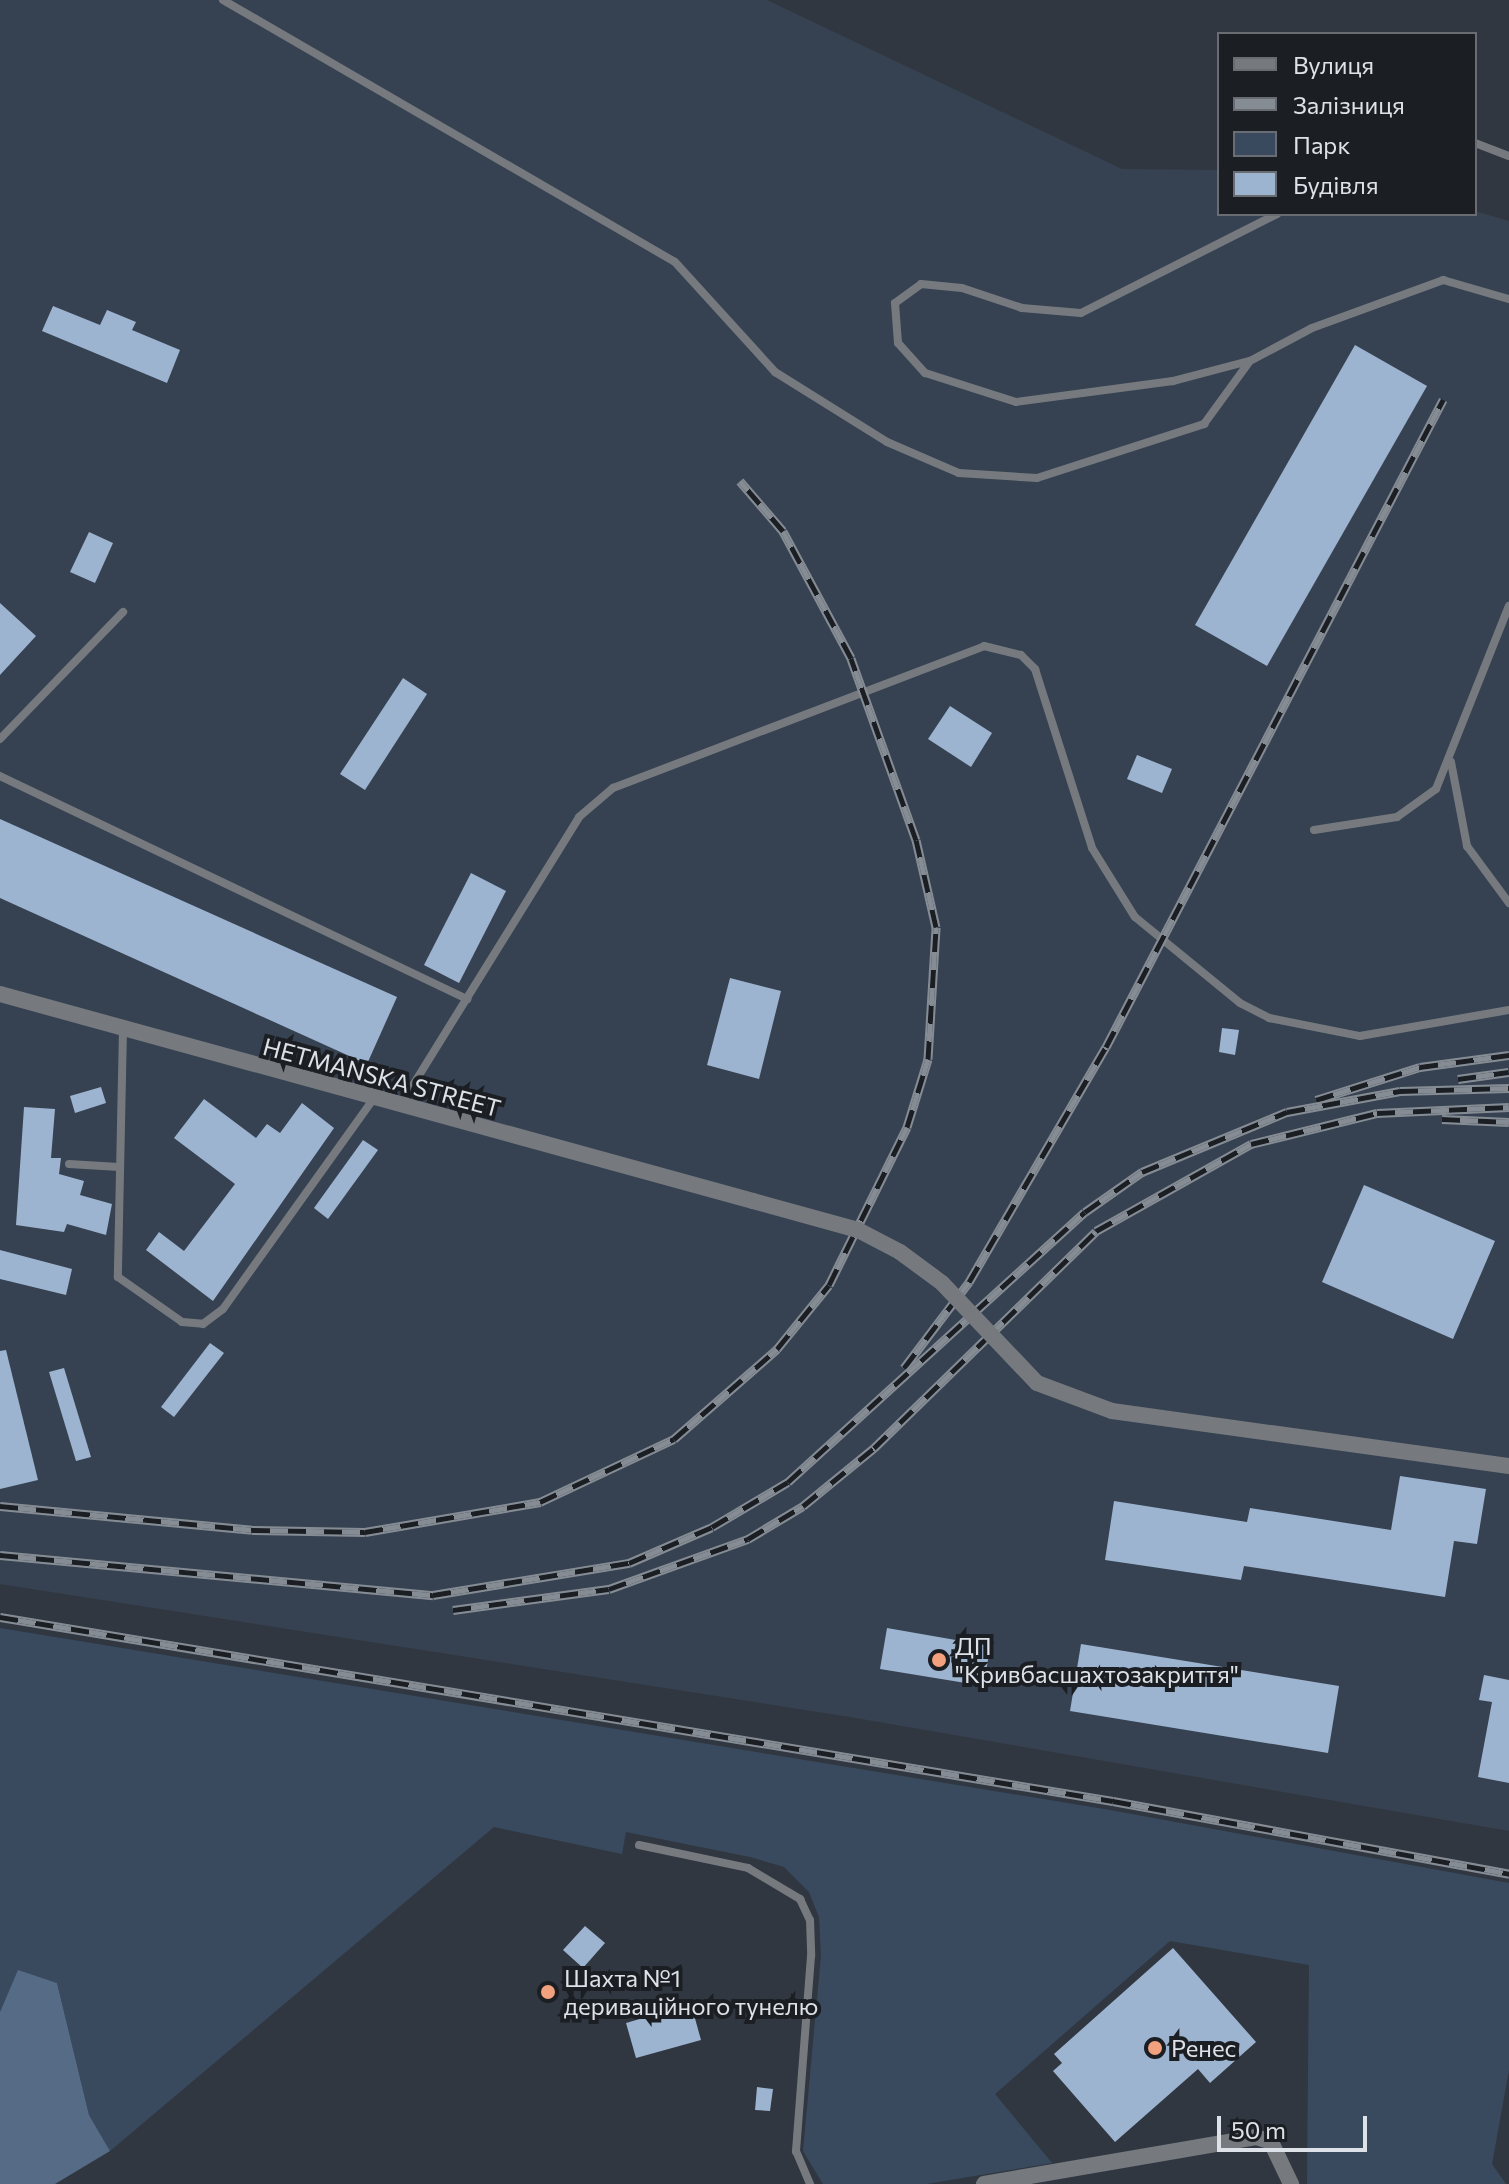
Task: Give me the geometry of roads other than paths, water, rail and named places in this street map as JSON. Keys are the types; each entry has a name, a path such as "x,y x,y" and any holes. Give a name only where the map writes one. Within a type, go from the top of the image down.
{"street":[{"name":"HETMANSKA STREET","path":"0,994 371,1102 858,1230 900,1252 942,1283 1037,1383 1112,1411 1509,1466"},
{"path":"984,2184 1256,2137 1278,2151 1291,2184"}],"lane":[{"path":"223,0 675,262 775,372 887,442 959,473 1037,478 1119,457 1204,424 1250,361"},
{"path":"1477,144 1509,156"},
{"path":"1273,216 1081,313 1022,308 962,288 921,284 895,303 898,343 925,373 1016,402 1173,381 1250,361 1312,328 1443,280 1509,299"},
{"path":"1314,830 1397,817 1436,789 1451,761 1509,606"},
{"path":"0,739 123,612"},
{"path":"399,1108 579,817 613,788 937,658 984,646 1021,655 1035,669 1092,848 1135,917 1240,1003 1269,1018 1360,1036 1509,1010"},
{"path":"1451,761 1467,846 1509,903"},
{"path":"0,776 467,999"},
{"path":"123,1029 118,1277 182,1322 203,1324 223,1309 371,1102"},
{"path":"69,1164 119,1167"},
{"path":"639,1845 748,1868 800,1899 810,1920 811,1956 796,2151 810,2184"}],"railway":[{"path":"904,1368 969,1282 1106,1047 1443,400"},
{"path":"0,1506 252,1530 365,1532 540,1502 674,1439 777,1349 829,1285 907,1127 928,1059 936,927 916,840 851,658 783,531 740,481"},
{"path":"1316,1100 1420,1067 1509,1055"},
{"path":"1458,1079 1509,1072"},
{"path":"0,1555 433,1595 629,1563 712,1527 788,1482 1085,1212 1142,1172 1287,1112 1400,1091 1509,1088"},
{"path":"453,1610 609,1589 748,1539 803,1506 874,1448 1096,1231 1251,1144 1377,1113 1509,1107"},
{"path":"1442,1119 1509,1122"},
{"path":"0,1617 1113,1801 1509,1874"}],"place":[{"name":"ДП \"Кривбасшахтозакриття\"","path":"939,1660"},
{"name":"Шахта №1 дериваційного тунелю","path":"548,1992"},
{"name":"Ренес","path":"1155,2048"}]}
